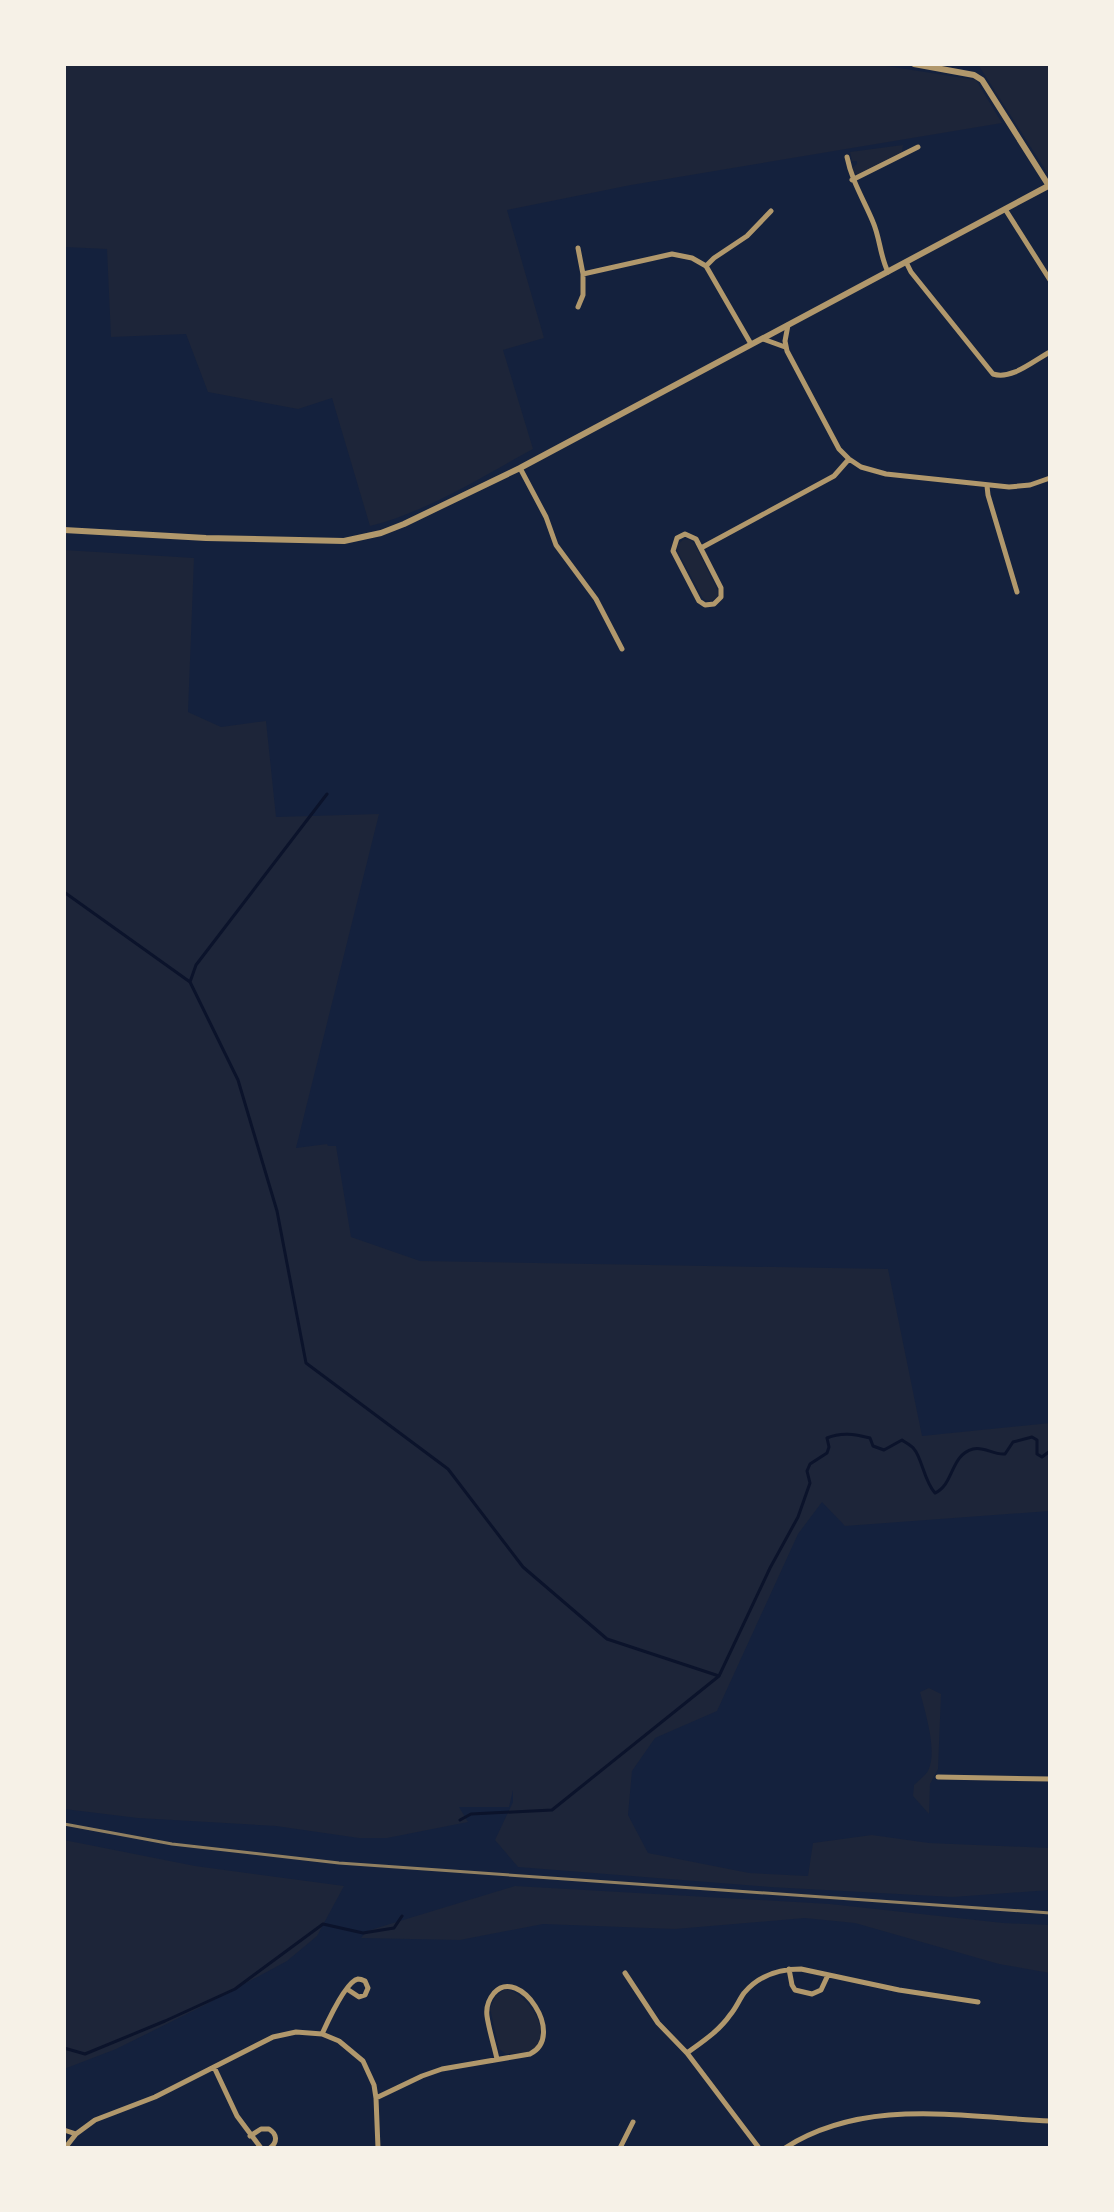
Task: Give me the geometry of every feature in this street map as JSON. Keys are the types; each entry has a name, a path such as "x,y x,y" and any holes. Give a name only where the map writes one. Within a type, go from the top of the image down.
{"street":[{"path":"64,530 206,538 344,541 381,533 520,468 1050,186 982,80 974,75 914,64"},
{"path":"852,180 918,147"},
{"path":"847,157 852,180 874,223 888,272"},
{"path":"1005,209 1050,280"},
{"path":"706,266 747,236 771,211"},
{"path":"578,248 583,274 583,295 578,307"},
{"path":"583,274 672,254 692,258 706,266 751,344"},
{"path":"906,262 993,374 1010,374 1050,352"},
{"path":"789,324 785,347 839,449 861,467 886,474 987,486 1021,487 1050,478"},
{"path":"762,338 785,347"},
{"path":"701,548 834,476 849,459"},
{"path":"520,468 546,517 556,545 596,599 622,649"},
{"path":"987,486 1017,592"},
{"path":"685,534 696,539 701,548 721,588 721,597 714,604 705,605 699,601 673,546 677,538 685,534"},
{"path":"938,1777 1050,1779"},
{"path":"789,1969 795,1990 812,1994 821,1990 828,1975"},
{"path":"687,2053 721,2026 742,1996 758,1980 789,1969 978,2002"},
{"path":"625,1973 658,2023 687,2053 759,2148"},
{"path":"376,2098 442,2069 530,2054 540,2048 544,2036 542,2023 533,2004 519,1989 509,1986 492,1994 487,2007 497,2059"},
{"path":"322,2034 347,1989"},
{"path":"65,2148 76,2134 95,2120 155,2097 273,2037 296,2032 322,2034 346,2046 363,2061 374,2085 378,2148"},
{"path":"214,2067 232,2108 261,2148"},
{"path":"785,2148 806,2135 833,2125 875,2115 929,2112 1050,2121"},
{"path":"620,2148 633,2122"},
{"path":"250,2136 261,2129 269,2129 276,2139 270,2148"},
{"path":"64,2130 76,2134"}],"shaded area":[{"path":"64,64 874,64 976,80 1002,123 631,185 507,210 544,338 503,350 533,449 433,503 370,526 332,398 298,409 208,392 186,334 111,337 107,249 64,247"},
{"path":"966,64 1050,64 1050,173 979,66"},
{"path":"903,145 902,152 858,174 853,173 857,161 852,161 850,152"},
{"path":"684,539 694,543 717,589 718,596 712,601 702,597 677,550"},
{"path":"64,550 194,558 188,712 221,727 266,721 276,817 379,814 296,1148 327,1144 336,1146 351,1237 420,1261 888,1269 922,1436 1050,1423 1050,1511 845,1526 822,1502 798,1534 717,1711 655,1738 632,1771 628,1815 648,1853 749,1873 808,1876 813,1843 872,1835 929,1843 1050,1848 1050,1890 953,1897 770,1887 518,1867 495,1840 513,1802 513,1790 509,1807 459,1807 468,1822 387,1838 359,1838 276,1826 138,1818 64,1809"},
{"path":"929,1688 941,1694 938,1769 930,1784 929,1814 913,1796 914,1785 927,1773 931,1763 930,1732 920,1692"},
{"path":"64,1840 195,1866 344,1886 317,1936 287,1961 116,2049 64,2069"},
{"path":"515,1886 830,1904 1003,1923 1050,1925 1050,1973 999,1964 855,1923 805,1918 675,1929 543,1924 460,1940 361,1938 367,1931"},
{"path":"505,1989 524,1999 537,2018 541,2038 538,2046 531,2051 506,2054 499,2049 490,2008 496,1996"}],"waterway":[{"path":"190,982 196,965 327,794"},
{"path":"64,892 190,982 238,1080 277,1211 306,1363 448,1469 523,1567 607,1639 719,1676 798,1517 810,1483 807,1471 810,1464 827,1453 827,1438 843,1434 870,1438 873,1446 884,1450 902,1440 917,1453 935,1493 946,1484 960,1457 973,1449 1005,1454 1013,1442 1032,1437 1037,1440 1037,1454 1042,1457 1050,1451"},
{"path":"460,1820 471,1814 552,1810 719,1676"},
{"path":"64,2048 85,2054 235,1989 323,1924 363,1933 394,1928 402,1916"}],"railway":[{"path":"64,1824 172,1844 339,1863 1050,1913"}]}
